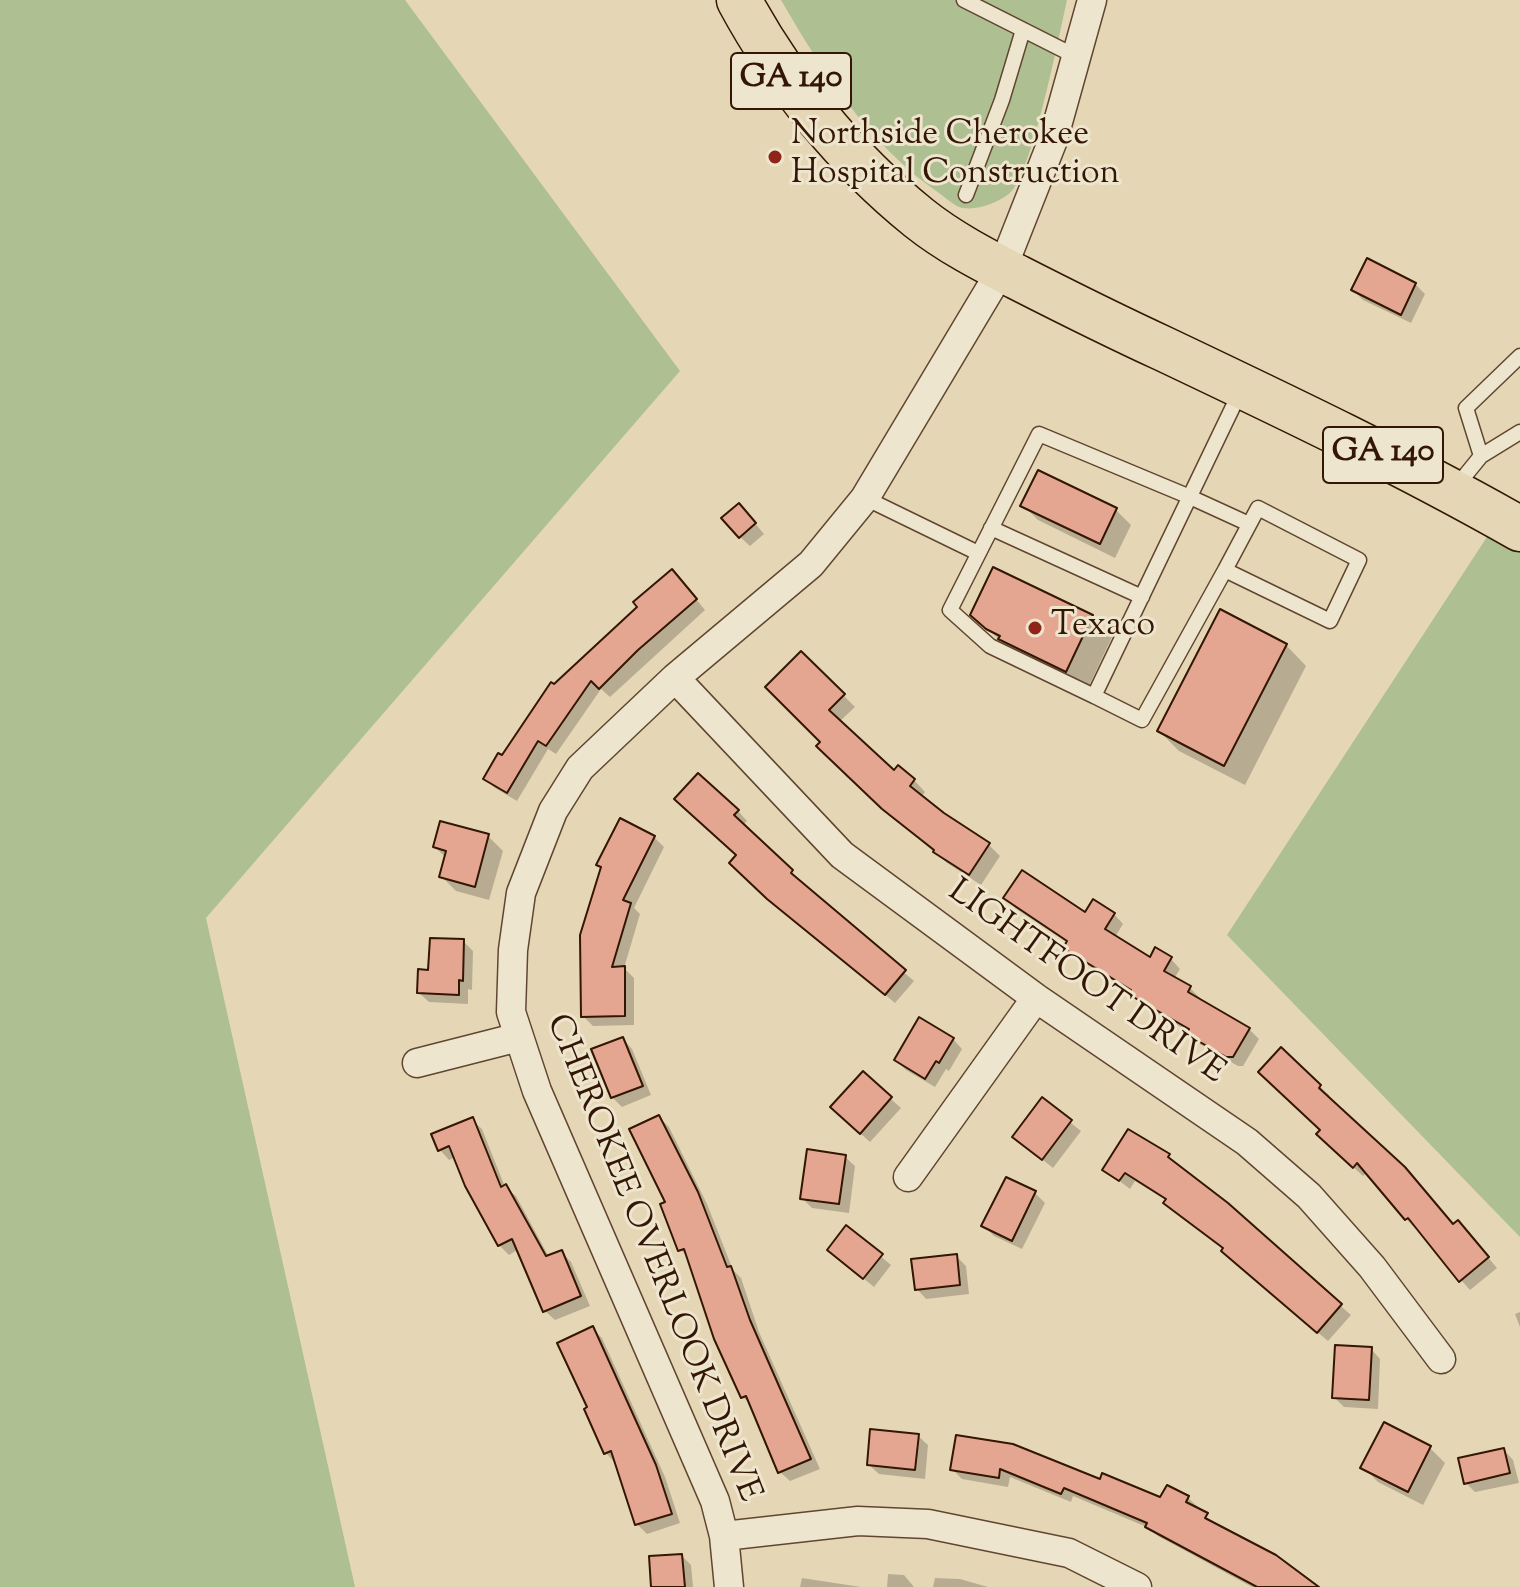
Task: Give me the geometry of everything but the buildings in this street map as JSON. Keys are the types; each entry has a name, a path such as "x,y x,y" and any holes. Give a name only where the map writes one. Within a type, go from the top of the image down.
{"main road":[{"name":"GA 140","path":"739,0 776,60 852,155 920,219 1002,269 1091,315 1243,386 1453,491 1520,529"}],"street":[{"name":"CHEROKEE OVERLOOK DRIVE","path":"729,1587 724,1536 715,1501 537,1091 511,1012 513,950 521,893 553,811 580,768 675,678 811,564 865,498 1002,269 1053,140 1092,0"},
{"name":"LIGHTFOOT DRIVE","path":"675,678 842,855 1036,998 1247,1142 1309,1196 1372,1267 1441,1359"},
{"path":"908,1177 1036,998"},
{"path":"417,1063 519,1037"},
{"path":"724,1536 858,1521 928,1524 1069,1553 1137,1587"}],"lane":[{"path":"964,0 1077,57"},
{"path":"966,195 1002,100 1023,30"},
{"path":"1481,456 1466,408 1520,356"},
{"path":"1094,696 1243,386"},
{"path":"1453,491 1481,456 1520,432"},
{"path":"1225,570 1330,621 1359,560 1258,508 1142,720 990,646 950,610 1039,434 1249,524"},
{"path":"865,498 978,553"},
{"path":"991,528 1142,597"}],"green space":[{"path":"0,0 405,0 680,371 206,918 355,1587 0,1587"},
{"path":"781,0 1067,0 1036,133 1010,193 986,206 959,207 914,174 869,130 850,106 813,54"},
{"path":"1500,517 1520,527 1520,1237 1227,935"}],"place":[{"name":"Northside Cherokee Hospital Construction","path":"775,157"},
{"name":"Texaco","path":"1035,628"}]}
